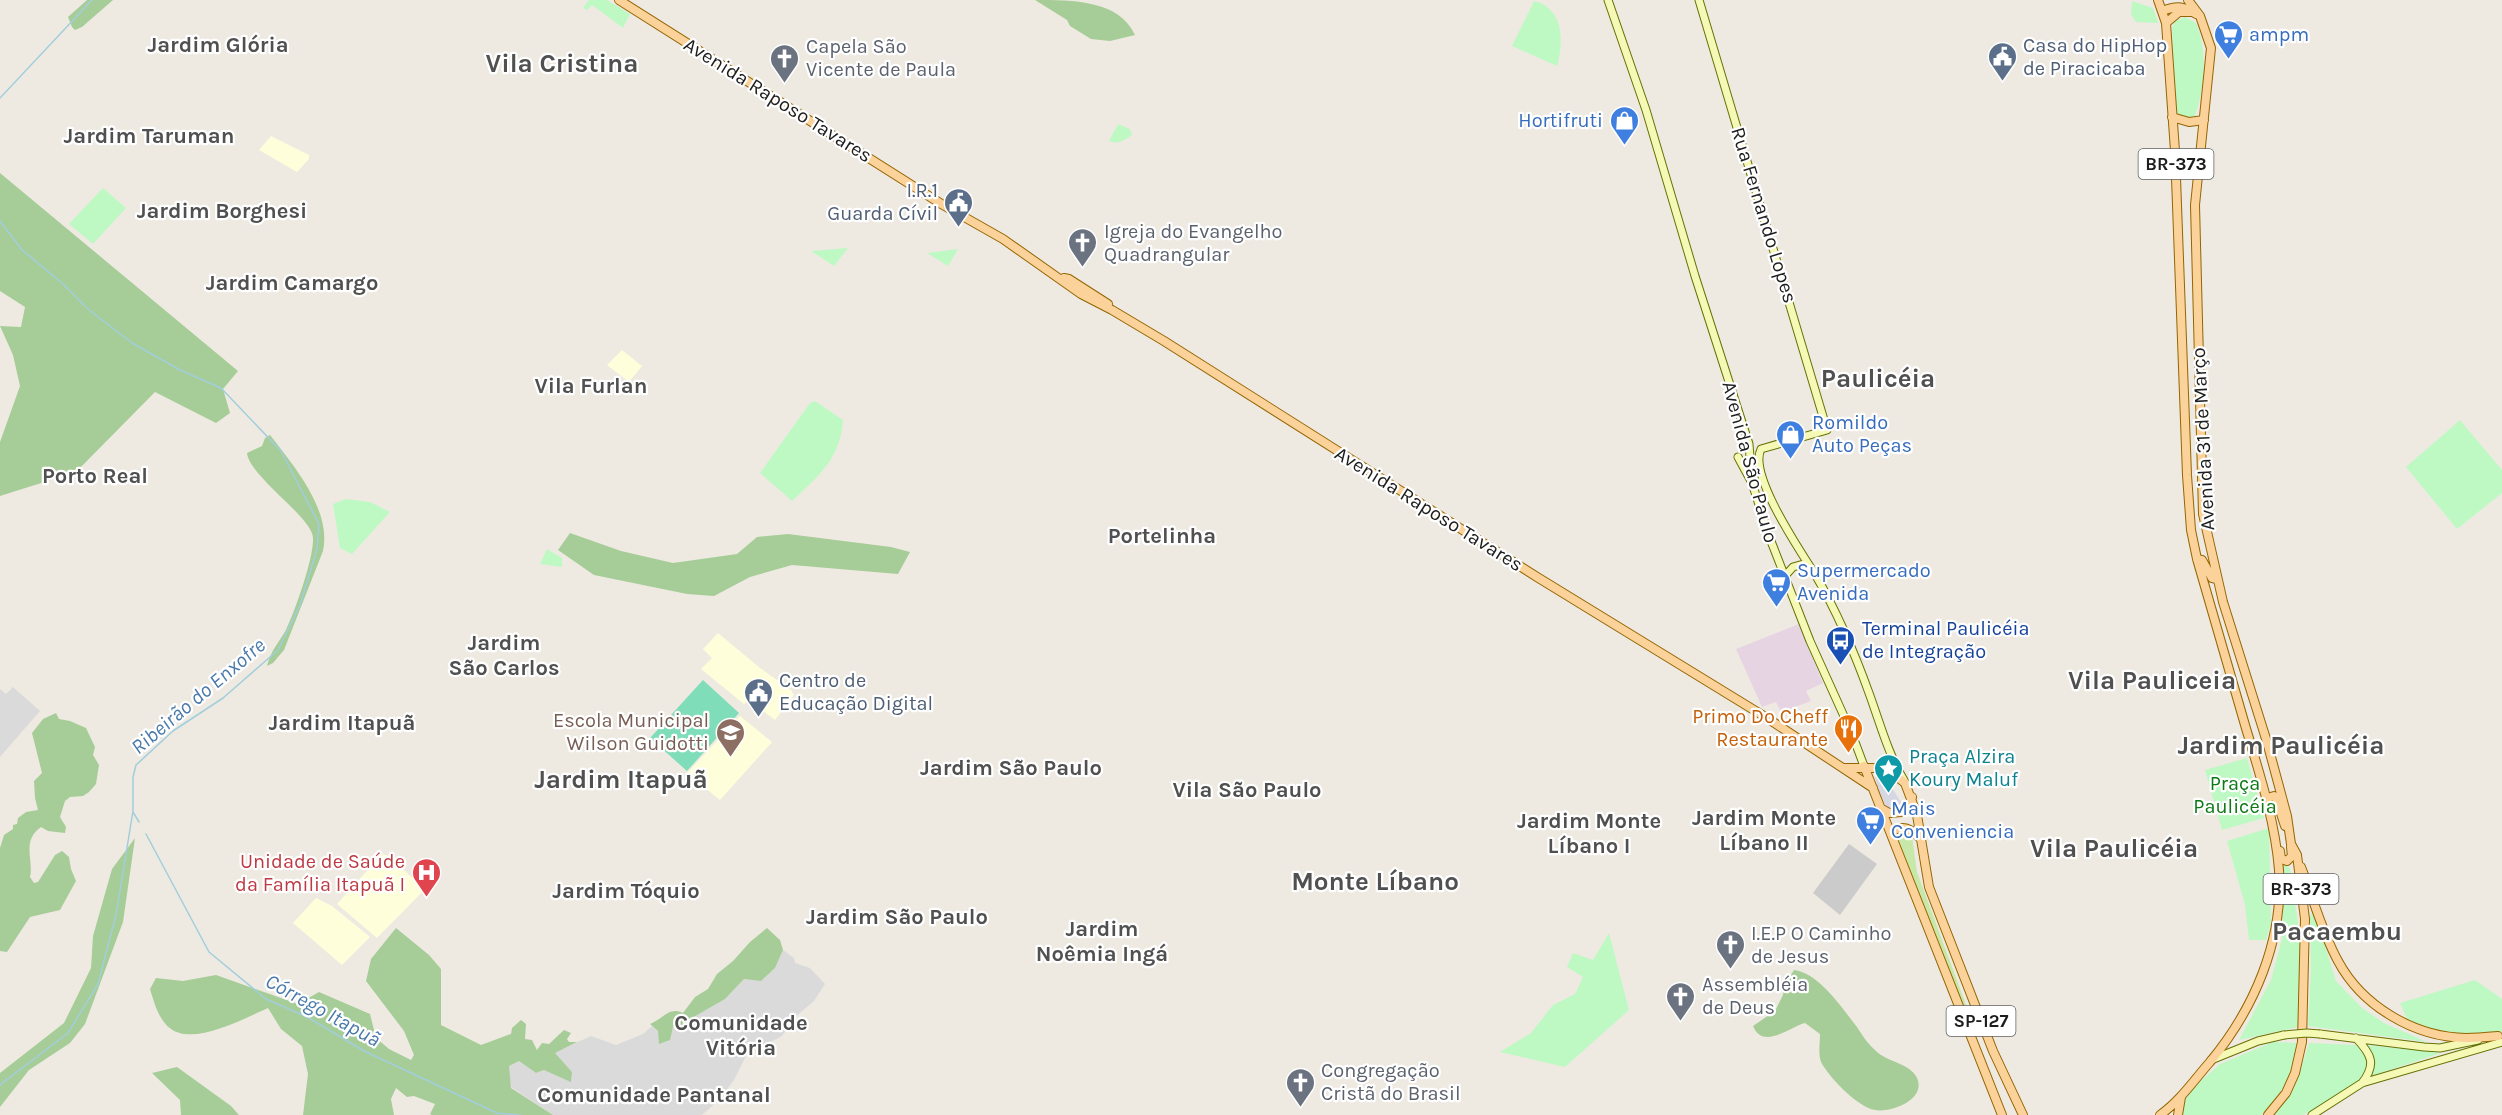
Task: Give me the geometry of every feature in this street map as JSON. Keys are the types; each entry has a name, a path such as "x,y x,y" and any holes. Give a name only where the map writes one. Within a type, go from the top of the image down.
{"main road":[{"name":"Avenida Raposo Tavares","path":"619,0 967,220 1002,238 1060,278 1069,279 1105,301 1113,310 1873,788"},
{"name":"Avenida São Paulo","path":"1608,0 1646,110 1695,276 1749,444 1752,483 1784,577 1882,809 2002,1115"},
{"name":"Rua Fernando Lopes","path":"1699,0 1827,430 1759,450"},
{"name":"Avenida 31 de Março","path":"2158,0 2166,23 2179,215 2187,475 2191,530 2197,559 2266,798 2279,871 2276,922 2258,986 2236,1027 2211,1060"},
{"name":"Avenida 31 de Março","path":"2188,0 2211,48 2196,191 2195,232 2201,497 2207,538 2223,602 2267,742 2287,816 2290,840 2297,855 2305,919 2302,1042 2295,1073 2286,1093 2268,1115"},
{"path":"2162,11 2176,6 2196,14"},
{"path":"2166,23 2180,12 2196,14"},
{"path":"2172,117 2189,122 2204,120"},
{"path":"1749,444 1759,450"},
{"name":"Avenida São Paulo","path":"1759,450 1761,473 1786,530 1831,605 1867,687 1893,761 1912,797 1925,874 1932,897 1993,1051 2023,1115"},
{"path":"1738,457 1752,483"},
{"path":"2197,559 2202,560 2212,578 2217,579"},
{"path":"1784,577 1793,567 1807,563"},
{"path":"2210,603 2223,602"},
{"path":"1843,768 1882,767 1891,770 1905,783"},
{"path":"1869,778 1882,767"},
{"path":"2266,798 2274,796 2276,798 2290,840 2292,856 2287,861 2281,859 2278,834 2272,824"},
{"path":"1882,809 1889,813 1902,812 1910,805 1912,797"},
{"path":"1891,832 1901,827 1906,828 1920,838"},
{"path":"2297,855 2337,960 2348,978 2364,996 2381,1010 2420,1030 2465,1038 2501,1038"},
{"path":"2211,1060 2258,1041 2307,1033 2440,1048 2501,1038"},
{"path":"2355,1038 2366,1049 2370,1059 2368,1075 2362,1083"},
{"path":"2312,1115 2362,1083 2501,1038"},
{"name":"BR-373","path":"2160,1115 2182,1095 2211,1060"},
{"path":"2178,1115 2182,1095"}],"shaded area":[{"path":"271,136 309,155 309,159 297,172 259,150"},
{"path":"622,350 642,366 629,382 607,365"},
{"path":"1799,624 1823,683 1806,691 1811,701 1781,712 1776,702 1762,707 1736,649"},
{"path":"718,633 791,690 794,695 775,720 749,700 744,704 701,669 712,658 703,649"},
{"path":"13,687 40,711 0,757 0,689 6,694"},
{"name":"Escola Municipal Wilson Guidotti","path":"740,716 772,742 720,800 687,773"},
{"name":"Praça Alzira Koury Maluf","path":"1880,774 1884,775 1901,802 1897,810 1887,808 1879,792 1875,777"},
{"path":"1849,844 1877,864 1840,915 1813,893"},
{"path":"382,854 389,856 409,875 428,886 377,938 337,904"},
{"path":"316,898 332,906 370,937 342,965 293,923"},
{"name":"Comunidade Pantanal","path":"783,950 794,958 795,963 810,968 825,984 814,1001 794,1018 782,1036 749,1050 734,1080 718,1101 702,1115 553,1115 511,1087 508,1065 519,1061 536,1073 544,1070 572,1072 554,1053 591,1036 616,1045 643,1034 652,1026 658,1031 673,1027 725,999 744,979 761,981 775,968"}],"green space":[{"path":"87,0 113,0 82,27 75,30 68,17"},
{"path":"589,0 607,0 630,14 623,28 592,5 587,10 583,8"},
{"path":"1035,0 1093,4 1118,15 1128,23 1135,35 1110,41 1091,39 1070,26 1067,20"},
{"path":"1534,1 1544,5 1556,18 1561,37 1557,66 1512,46"},
{"path":"2132,1 2153,8 2158,23 2136,22 2131,15"},
{"path":"2185,17 2196,23 2204,58 2201,95 2194,118 2180,117 2175,113 2172,28 2175,21"},
{"path":"1118,124 1130,129 1132,135 1119,142 1109,141"},
{"path":"0,173 238,371 223,389 230,413 216,423 155,392 76,472 0,496 0,442 20,386 13,355 0,326 21,327 25,307 0,291"},
{"path":"103,188 126,208 93,244 69,224"},
{"path":"848,248 834,266 811,251"},
{"path":"958,249 948,266 927,253"},
{"path":"815,401 843,420 841,433 833,456 826,466 792,501 760,473 810,403"},
{"path":"2460,420 2502,470 2502,493 2457,529 2406,467"},
{"path":"270,435 308,489 322,520 324,535 323,551 284,650 273,663 267,666 272,652 286,630 299,598 313,538 303,520 250,462 247,453 262,446 265,438"},
{"path":"346,499 370,502 390,512 352,554 340,548 333,504"},
{"path":"570,533 621,551 673,563 737,554 757,537 788,534 891,547 910,552 898,574 792,565 750,577 714,596 687,594 594,575 558,550"},
{"path":"547,549 562,558 562,567 540,564"},
{"path":"703,680 739,713 687,771 650,738"},
{"path":"56,713 59,719 86,728 95,747 93,755 99,765 96,784 83,796 70,797 65,801 60,817 66,827 65,833 48,831 41,827 35,832 31,838 29,851 30,877 34,883 38,882 55,855 62,851 69,857 76,881 60,910 30,917 7,952 0,951 0,848 4,835 13,829 18,818 26,812 38,810 34,781 42,773 32,733 43,719"},
{"name":"Praça Paulicéia","path":"2247,758 2264,818 2222,830 2205,770"},
{"path":"2269,828 2271,923 2266,940 2249,940 2245,905 2227,841"},
{"path":"1907,832 1912,837 1917,872 1966,1005 1963,1006 1897,836"},
{"path":"135,838 123,922 85,1024 70,1043 29,1070 0,1107 0,1073 64,1023 91,968 93,936 112,869"},
{"path":"2283,863 2290,868 2302,951 2298,1027 2239,1040 2271,980 2282,939"},
{"path":"2312,912 2316,916 2336,981 2362,1008 2384,1023 2427,1042 2308,1026 2311,968 2310,917"},
{"path":"396,928 429,955 441,969 441,1025 481,1045 511,1034 512,1028 521,1020 526,1024 525,1039 532,1040 537,1050 542,1043 549,1044 564,1030 571,1033 567,1039 569,1042 577,1042 555,1053 572,1072 571,1082 544,1070 536,1073 519,1061 509,1066 511,1088 553,1115 432,1115 430,1114 435,1104 414,1096 407,1097 396,1088 391,1099 394,1115 303,1115 308,1074 302,1046 281,1029 268,1008 219,1029 193,1034 181,1033 171,1029 163,1021 150,989 156,978 183,981 216,975 298,1004 319,992 370,1014 376,1038 389,1049 411,1060 414,1055 404,1031 366,981 371,959"},
{"path":"767,928 780,940 783,950 775,968 761,981 744,979 725,999 690,1019 691,1026 684,1030 680,1023 673,1027 670,1040 659,1044 658,1031 650,1024 670,1012 683,1013 695,997 708,989 717,974"},
{"path":"1609,933 1629,1010 1565,1067 1500,1052 1531,1033 1553,1005 1575,994 1583,977 1567,967 1573,953 1593,960"},
{"path":"1794,970 1821,984 1877,1052 1913,1072 1919,1084 1913,1098 1898,1107 1882,1110 1868,1108 1860,1103 1837,1083 1825,1068 1821,1062 1820,1034 1805,1023 1770,1037 1758,1033 1753,1026 1775,1011 1783,995 1784,986"},
{"path":"2475,980 2502,999 2502,1032 2478,1036 2454,1034 2408,1021 2400,1003"},
{"path":"2273,1042 2299,1043 2282,1091 2261,1115 2181,1115 2181,1101 2186,1094 2220,1064"},
{"path":"2309,1043 2356,1045 2364,1052 2367,1060 2363,1074 2360,1079 2303,1115 2274,1115 2296,1081"},
{"path":"2366,1045 2441,1053 2371,1076 2373,1067"},
{"path":"177,1067 231,1106 239,1115 181,1115 180,1100 152,1073"}],"waterway":[{"name":"Ribeirão do Enxofre","path":"0,98 92,0"},
{"name":"Ribeirão do Enxofre","path":"0,221 22,250 62,283 88,309 132,343 180,370 221,388 281,451 319,524 317,549 300,605 278,650 223,698 173,731 136,765 133,777 133,811 116,915 98,984 68,1033 0,1085"},
{"name":"Ribeirão do Enxofre","path":"133,812 139,822"},
{"name":"Córrego Itapuã","path":"146,834 209,952 266,999 309,1018 364,1051 497,1113 520,1115"}],"place":[{"name":"ampm","path":"2228,60"},
{"name":"Casa do HipHop de Piracicaba","path":"2002,82"},
{"name":"Capela São Vicente de Paula","path":"785,84"},
{"name":"Hortifruti","path":"1624,146"},
{"name":"I.R.1 Guarda Cívil","path":"959,228"},
{"name":"Igreja do Evangelho Quadrangular","path":"1083,268"},
{"name":"Romildo Auto Peças","path":"1791,460"},
{"name":"Supermercado Avenida","path":"1776,608"},
{"name":"Terminal Paulicéia de Integração","path":"1841,666"},
{"name":"Centro de Educação Digital","path":"758,718"},
{"name":"Primo Do Cheff Restaurante","path":"1849,754"},
{"name":"Escola Municipal Wilson Guidotti","path":"730,758"},
{"name":"Praça Alzira Koury Maluf","path":"1888,794"},
{"name":"Mais Conveniencia","path":"1870,846"},
{"name":"Unidade de Saúde da Família Itapuã I","path":"426,898"},
{"name":"I.E.P O Caminho de Jesus","path":"1730,970"},
{"name":"Assembléia de Deus","path":"1681,1022"},
{"name":"Congregação Cristã do Brasil","path":"1300,1108"}],"district":[{"name":"Jardim Glória","path":"218,45"},
{"name":"Vila Cristina","path":"562,63"},
{"name":"Jardim Taruman","path":"149,136"},
{"name":"Jardim Borghesi","path":"222,211"},
{"name":"Jardim Camargo","path":"292,283"},
{"name":"Paulicéia","path":"1878,378"},
{"name":"Vila Furlan","path":"591,386"},
{"name":"Porto Real","path":"95,476"},
{"name":"Portelinha","path":"1162,536"},
{"name":"Jardim São Carlos","path":"504,656"},
{"name":"Vila Pauliceia","path":"2152,680"},
{"name":"Jardim Itapuã","path":"342,723"},
{"name":"Jardim Paulicéia","path":"2281,745"},
{"name":"Jardim São Paulo","path":"1011,768"},
{"name":"Jardim Itapuã","path":"621,779"},
{"name":"Vila São Paulo","path":"1247,790"},
{"name":"Jardim Monte Líbano II","path":"1764,830"},
{"name":"Jardim Monte Líbano I","path":"1589,834"},
{"name":"Vila Paulicéia","path":"2114,848"},
{"name":"Monte Líbano","path":"1375,881"},
{"name":"Jardim Tóquio","path":"626,891"},
{"name":"Jardim São Paulo","path":"897,917"},
{"name":"Pacaembu","path":"2337,931"},
{"name":"Jardim Noêmia Ingá","path":"1102,942"},
{"name":"Comunidade Vitória","path":"741,1036"},
{"name":"Comunidade Pantanal","path":"654,1095"}]}
